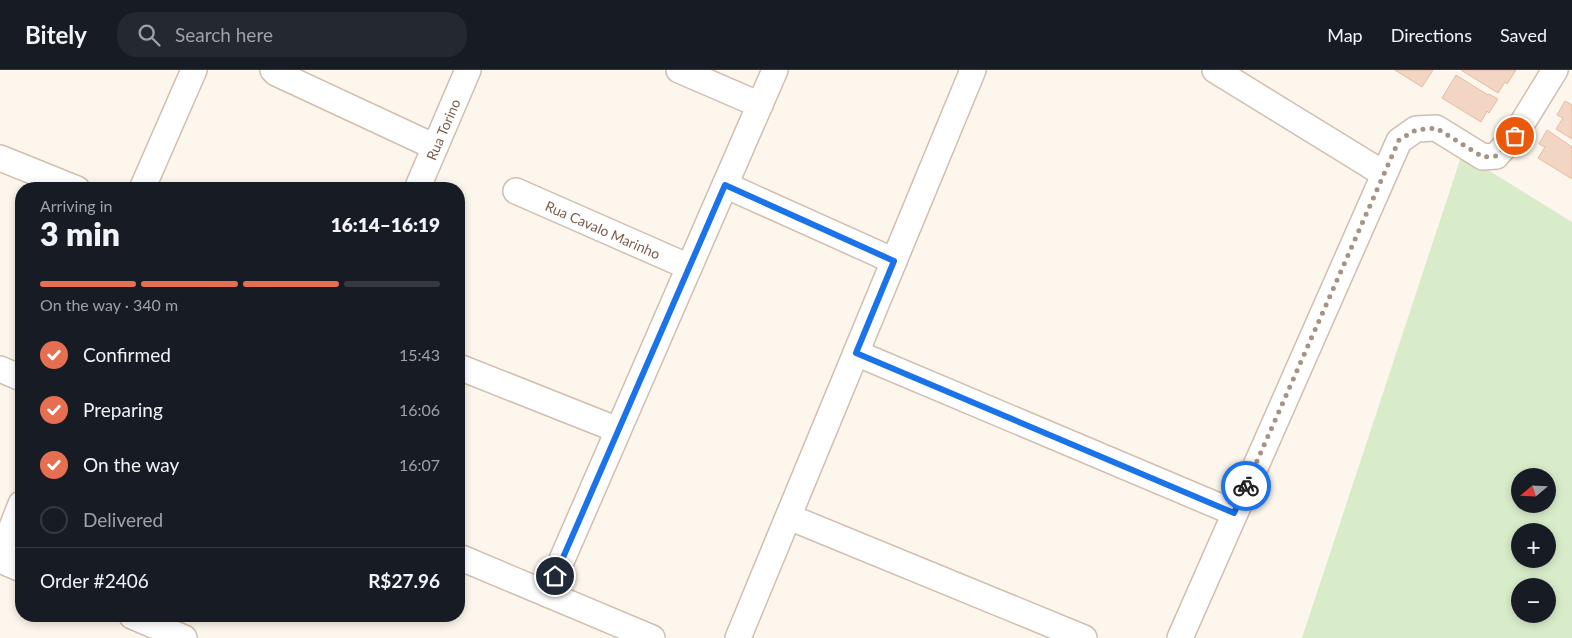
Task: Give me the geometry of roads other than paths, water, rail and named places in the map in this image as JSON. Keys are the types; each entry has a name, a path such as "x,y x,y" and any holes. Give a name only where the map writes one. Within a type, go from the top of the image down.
{"street":[{"path":"145,182 194,70"},
{"name":"Rua Torino","path":"420,182 468,70"},
{"path":"679,70 760,105"},
{"path":"547,594 775,70"},
{"path":"738,638 973,70"},
{"path":"1215,70 1384,174"},
{"path":"1180,638 1399,140 1416,130 1436,128 1483,157 1496,156 1515,136 1555,70"},
{"path":"275,72 435,147"},
{"path":"0,158 60,182"},
{"path":"725,185 894,261"},
{"name":"Rua Cavalo Marinho","path":"516,191 689,267"},
{"path":"856,353 1234,513"},
{"path":"0,369 15,375"},
{"path":"465,369 618,430"},
{"path":"789,517 1084,638"},
{"path":"15,520 0,559 15,566"},
{"path":"465,560 652,638"},
{"path":"146,622 184,638"}]}
